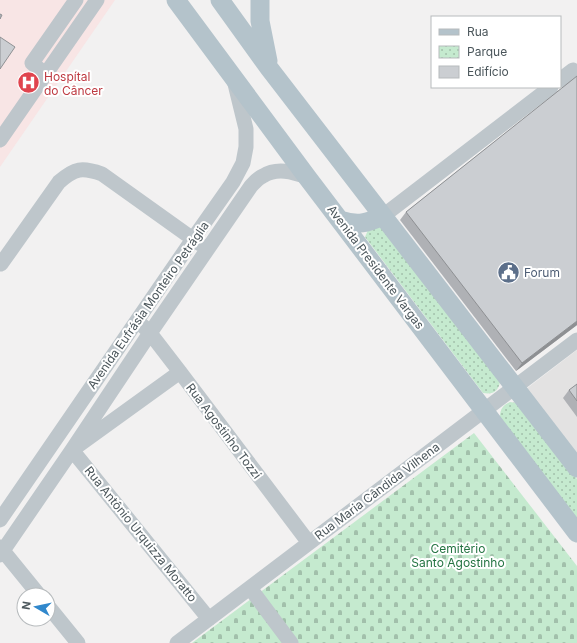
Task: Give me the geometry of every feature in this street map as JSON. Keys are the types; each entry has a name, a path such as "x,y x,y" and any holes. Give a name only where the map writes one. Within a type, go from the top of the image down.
{"main road":[{"name":"Avenida Presidente Vargas","path":"176,0 307,177 577,533"},
{"path":"220,0 269,68 577,468"},
{"path":"260,0 262,29 269,68"},
{"path":"340,220 361,224 371,222 383,216"}],"street":[{"path":"45,74 32,63 76,0"},
{"path":"0,140 97,0"},
{"path":"561,79 573,70"},
{"name":"Avenida Eufrásia Monteiro Petráglia","path":"0,520 193,239 234,182 243,164 246,148 246,129 233,76"},
{"path":"383,216 550,88"},
{"path":"1,264 59,182 71,172 87,169 102,174 207,249"},
{"name":"Avenida Eufrásia Monteiro Petráglia","path":"1,551 72,450 250,186 264,175 276,171 289,171 307,177"},
{"name":"Rua Agostinho Tozzi","path":"137,320 150,333 309,543"},
{"name":"Rua Maria Cândida Vilhena","path":"177,643 577,340"},
{"path":"72,450 180,372"},
{"name":"Rua Antônio Urquizza Moratto","path":"72,450 209,619"},
{"path":"1,551 32,587"},
{"path":"250,588 292,643"},
{"path":"56,616 78,643"}],"shaded area":[{"name":"Hospítal do Câncer","path":"0,0 115,0 0,167"},
{"path":"577,350 577,455 526,389"}],"green space":[{"path":"381,227 500,381 495,392 483,393 365,237 368,230"},
{"path":"510,402 517,403 577,479 577,519 500,417 502,408 505,404"},
{"name":"Cemitério Santo Agostinho","path":"474,433 577,566 577,643 192,643"}],"building":[{"path":"0,37 15,47 0,69"},
{"name":"Forum","path":"577,76 577,321 522,363 406,212"},
{"path":"577,384 577,401 569,390"}],"place":[{"name":"Hospítal do Câncer","path":"29,83"},
{"name":"Forum","path":"508,272"}]}
